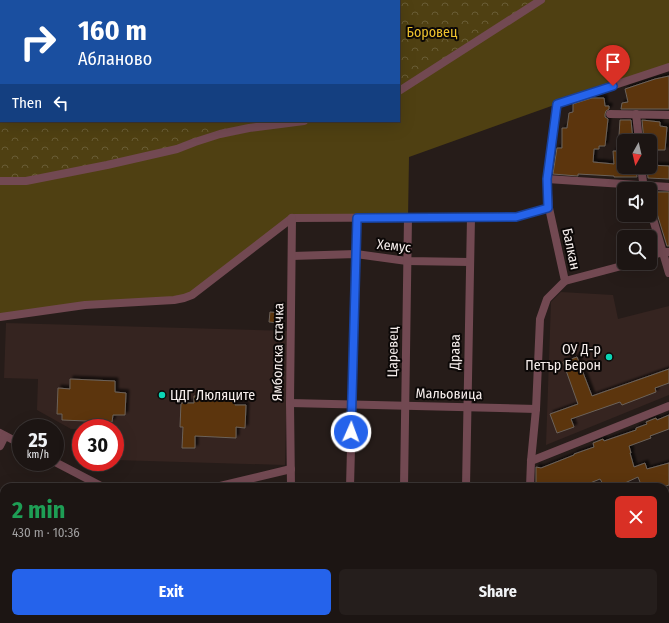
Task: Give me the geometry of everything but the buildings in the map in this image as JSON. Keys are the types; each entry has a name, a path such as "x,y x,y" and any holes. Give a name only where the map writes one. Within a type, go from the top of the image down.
{"main road":[{"path":"455,623 482,623"}],"street":[{"path":"400,90 541,0"},
{"name":"Балкан","path":"530,483 536,409 540,319 547,299 564,281 548,208 547,179 557,104 669,67"},
{"path":"610,114 669,114"},
{"path":"636,114 637,134"},
{"path":"0,181 26,181 92,168 177,149 220,134 295,122"},
{"path":"547,179 617,185"},
{"path":"657,187 669,187"},
{"path":"0,317 85,305 174,300 184,298 192,295 292,218 516,217 548,208"},
{"name":"Ямболска стачка","path":"291,483 290,403 292,218"},
{"path":"350,483 357,218"},
{"name":"Царевец","path":"404,483 408,218"},
{"name":"Драва","path":"466,483 471,218"},
{"path":"655,222 666,252 669,272"},
{"name":"Хемус","path":"292,256 356,254 407,261 470,262"},
{"path":"564,281 617,267"},
{"name":"Мальовица","path":"290,403 536,409"},
{"path":"531,461 669,406"},
{"path":"0,446 3,434 12,439"},
{"path":"64,467 95,483"},
{"path":"233,483 291,469"}],"shaded area":[{"name":"ОУ Д-р Петър Берон","path":"561,292 613,295 618,319 669,306 669,395 546,445 551,302"},
{"name":"ЦДГ Люляците","path":"6,323 288,331 285,465 124,460 124,419 72,419 71,429 64,425 64,419 53,419 37,410 38,379 4,378"}],"green space":[{"name":"Боровец","path":"400,0 541,0 400,90"},
{"path":"541,0 669,0 669,67 557,104 409,157 408,218 292,218 192,295 0,315 0,181 299,122 400,122 400,90"},
{"name":"Боровец","path":"0,122 296,122 249,128 107,165 0,181"}],"place":[{"name":"ОУ Д-р Петър Берон","path":"609,357"},
{"name":"ЦДГ Люляците","path":"162,395"}],"route":[{"path":"351,432 357,218 516,217 548,208 547,179 557,104 613,86"}]}
